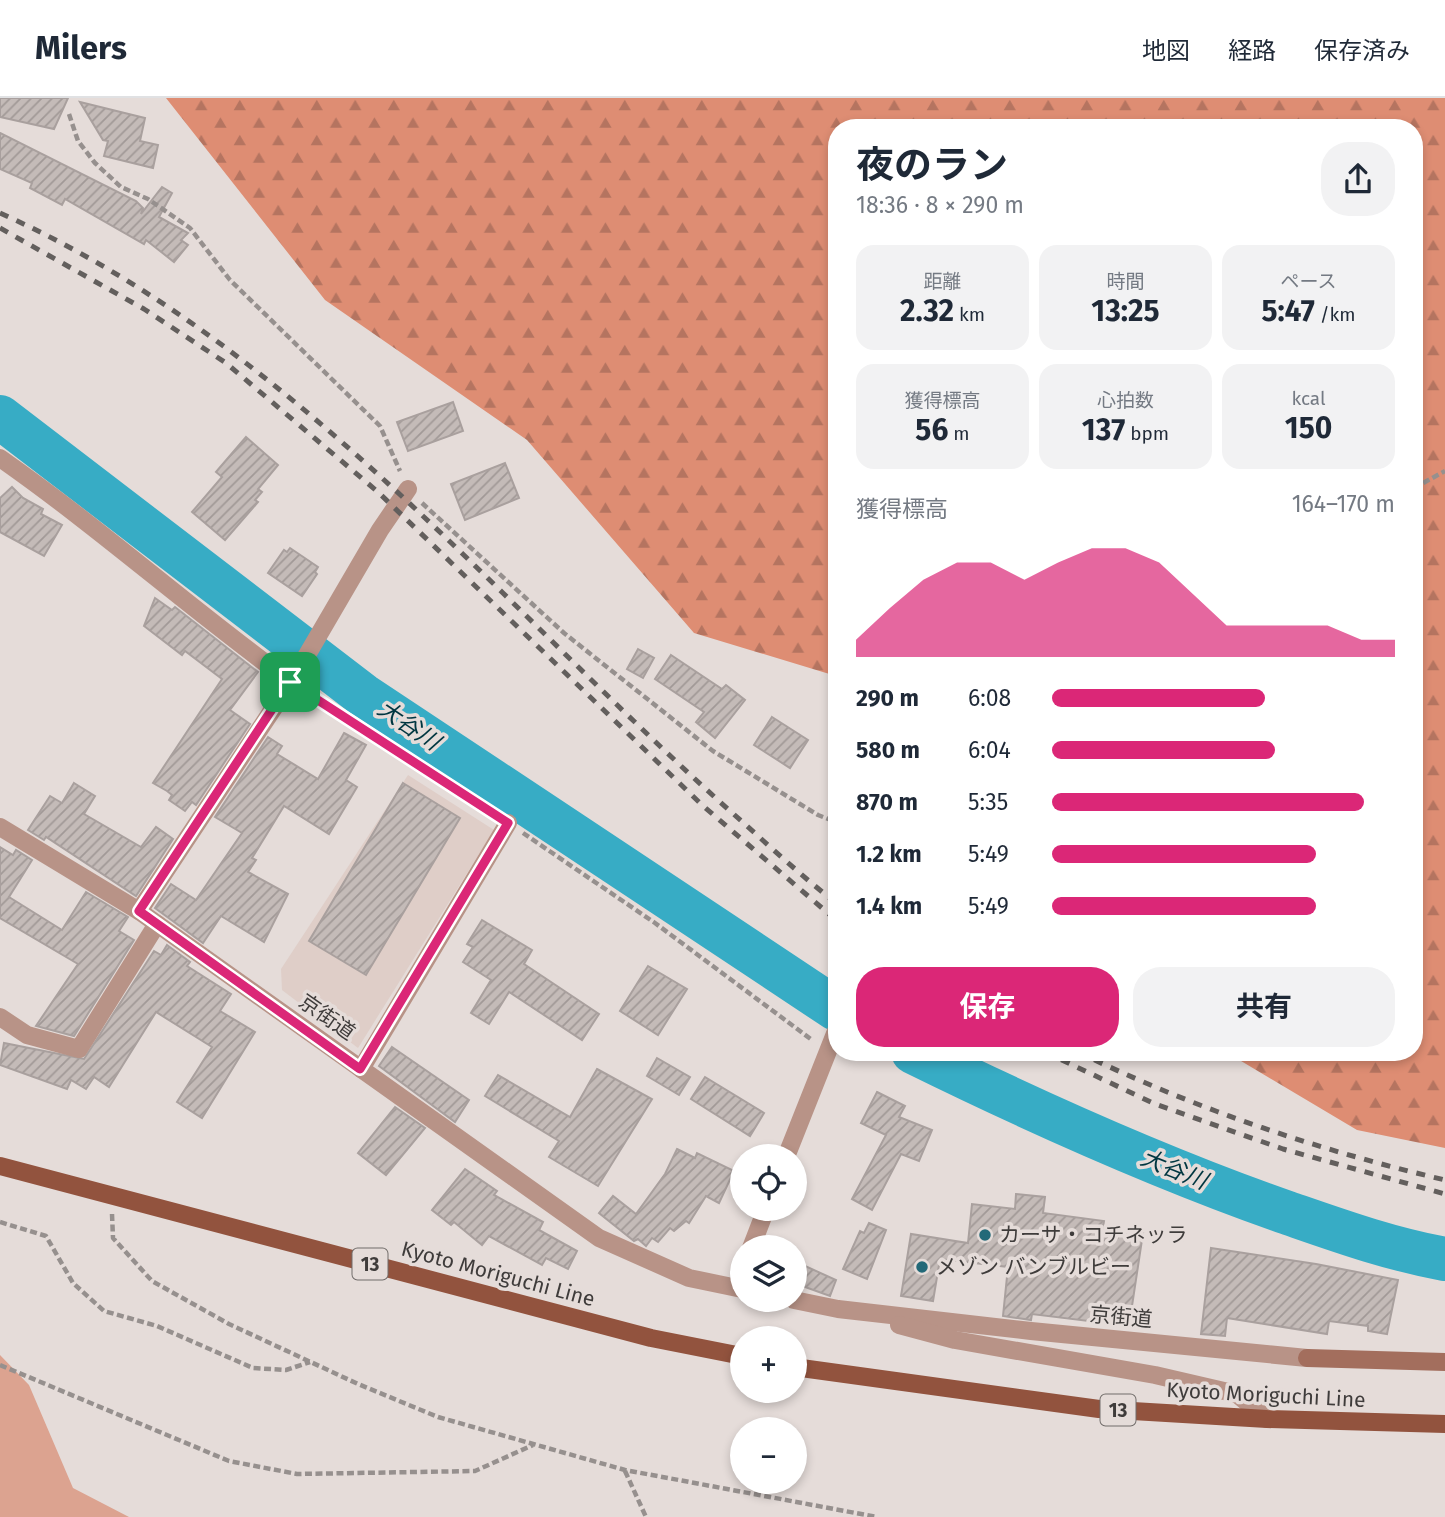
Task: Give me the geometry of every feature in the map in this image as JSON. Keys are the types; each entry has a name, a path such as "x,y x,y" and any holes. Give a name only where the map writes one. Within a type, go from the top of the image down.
{"main road":[{"name":"Kyoto Moriguchi Line","path":"0,1166 651,1338 730,1354"},
{"name":"Kyoto Moriguchi Line","path":"807,1369 1099,1409 1267,1419 1445,1424"}],"street":[{"path":"0,458 47,490 141,569 292,681"},
{"path":"139,911 292,681 380,530 408,489"},
{"path":"360,1069 508,823"},
{"name":"京街道","path":"0,827 139,911 599,1238 689,1278 730,1286"},
{"path":"0,1017 27,1035 79,1049 157,924"},
{"path":"791,1144 828,1050"},
{"name":"京街道","path":"807,1303 838,1309 1307,1358 1445,1362"},
{"path":"838,1309 955,1340 1155,1375 1237,1394 1267,1419"}],"path":[{"path":"69,114 78,141 95,163 121,187 148,199 190,228 230,280 380,426 408,489 564,633 713,751 828,819"},
{"path":"1423,483 1445,471"},
{"path":"292,681 655,923 828,1050"},
{"path":"111,1195 113,1238 152,1281 229,1324 438,1417 625,1470 877,1517"},
{"path":"0,1222 46,1236 73,1283 104,1311 156,1326 253,1368 286,1370 310,1362"},
{"path":"0,1365 229,1461 298,1474 475,1471 534,1444"},
{"path":"625,1470 646,1517"}],"shaded area":[{"path":"408,775 494,830 358,1048 282,990 281,969"},
{"path":"0,1355 29,1385 73,1488 129,1517 0,1517"}],"green space":[{"path":"166,98 1445,98 1445,1148 1357,1130 1241,1061 1423,1061 1423,119 828,119 828,674 694,633 527,440 325,300"}],"building":[{"path":"0,98 68,98 54,129 0,117"},
{"path":"80,102 145,118 140,141 158,145 153,168 104,156 108,141 103,140"},
{"path":"0,133 136,201 143,208 141,214 162,187 172,193 159,217 188,233 181,240 188,245 174,262 146,240 144,244 65,199 62,205 30,188 32,183 0,169"},
{"path":"453,402 463,431 408,451 397,422"},
{"path":"246,437 278,465 258,489 262,492 255,500 258,502 225,540 192,512 222,477 216,472"},
{"path":"505,463 519,498 465,520 451,484"},
{"path":"12,487 23,498 43,509 41,514 62,525 44,556 0,532 0,498"},
{"path":"290,548 318,567 315,572 317,574 302,596 268,573 284,550 287,552"},
{"path":"155,598 172,610 175,607 258,672 230,710 250,724 196,805 192,802 185,811 169,800 172,795 153,783 222,679 185,651 182,655 144,626"},
{"path":"638,649 654,658 643,678 627,669"},
{"path":"671,655 722,689 726,685 745,700 715,738 696,722 704,712 655,679"},
{"path":"772,717 808,740 790,768 754,745"},
{"path":"344,733 366,745 346,780 357,787 329,834 284,806 252,858 256,860 248,872 288,894 264,942 221,916 203,943 155,908 171,884 196,900 242,833 215,817 268,737 282,746 277,754 318,779"},
{"path":"74,783 95,796 84,814 141,847 156,827 173,839 136,896 46,837 44,840 28,830 50,796 62,803"},
{"path":"403,783 460,818 366,975 309,941"},
{"path":"0,847 13,855 16,850 32,860 9,897 62,930 86,892 128,917 119,931 134,940 74,1036 36,1026 78,964 0,918"},
{"path":"482,920 532,950 524,964 599,1014 582,1040 509,992 489,1024 471,1013 491,980 463,962 473,947 467,944"},
{"path":"167,945 190,962 187,966 231,994 220,1011 255,1032 202,1118 177,1102 212,1047 156,1012 109,1087 94,1077 86,1089 71,1080 67,1089 0,1065 4,1043 84,1059 154,951 161,955"},
{"path":"648,966 687,989 658,1035 620,1011"},
{"path":"392,1047 469,1100 455,1122 379,1066"},
{"path":"657,1058 690,1077 679,1095 647,1076"},
{"path":"597,1069 652,1099 598,1186 549,1157 559,1141 485,1096 498,1075 570,1117"},
{"path":"705,1077 764,1113 750,1136 691,1099"},
{"path":"877,1092 905,1106 899,1117 932,1130 919,1161 901,1154 872,1210 852,1199 886,1135 861,1123"},
{"path":"395,1107 425,1128 386,1175 358,1153"},
{"path":"677,1149 695,1158 697,1153 730,1169 730,1180 719,1203 706,1196 689,1223 686,1221 674,1231 670,1228 658,1242 652,1238 646,1246 638,1239 634,1241 599,1213 613,1196 636,1214 665,1174"},
{"path":"465,1169 497,1191 494,1195 543,1222 539,1230 577,1251 568,1269 546,1258 542,1265 489,1236 482,1245 454,1222 451,1225 432,1210"},
{"path":"1016,1194 1045,1197 1043,1213 1104,1221 1103,1227 1143,1233 1129,1326 1032,1314 1031,1320 1003,1316 1008,1267 940,1259 933,1301 901,1296 911,1234 968,1243 972,1204 1015,1209"},
{"path":"869,1223 886,1230 867,1279 843,1269 860,1231 864,1233"},
{"path":"1211,1248 1398,1280 1387,1334 1368,1331 1368,1326 1329,1321 1327,1334 1227,1318 1225,1336 1201,1334"},
{"path":"807,1267 836,1280 830,1296 807,1288"}],"waterway":[{"name":"大谷川","path":"0,417 363,695 828,1004"},
{"name":"大谷川","path":"932,1061 1051,1117 1192,1177 1346,1233 1445,1259"}],"railway":[{"path":"0,213 106,268 204,332 298,404 387,482 729,810 828,896"},
{"path":"0,228 144,309 226,363 378,492 702,805 828,913"},
{"path":"1064,1061 1155,1104 1283,1149 1445,1194"},
{"path":"1097,1061 1167,1092 1258,1126 1445,1180"}],"place":[{"name":"カーサ・コチネッラ","path":"985,1235"},
{"name":"メゾン バンブルビー","path":"922,1267"}],"route":[{"path":"290,682 508,823 360,1069 139,911 290,682"}]}
